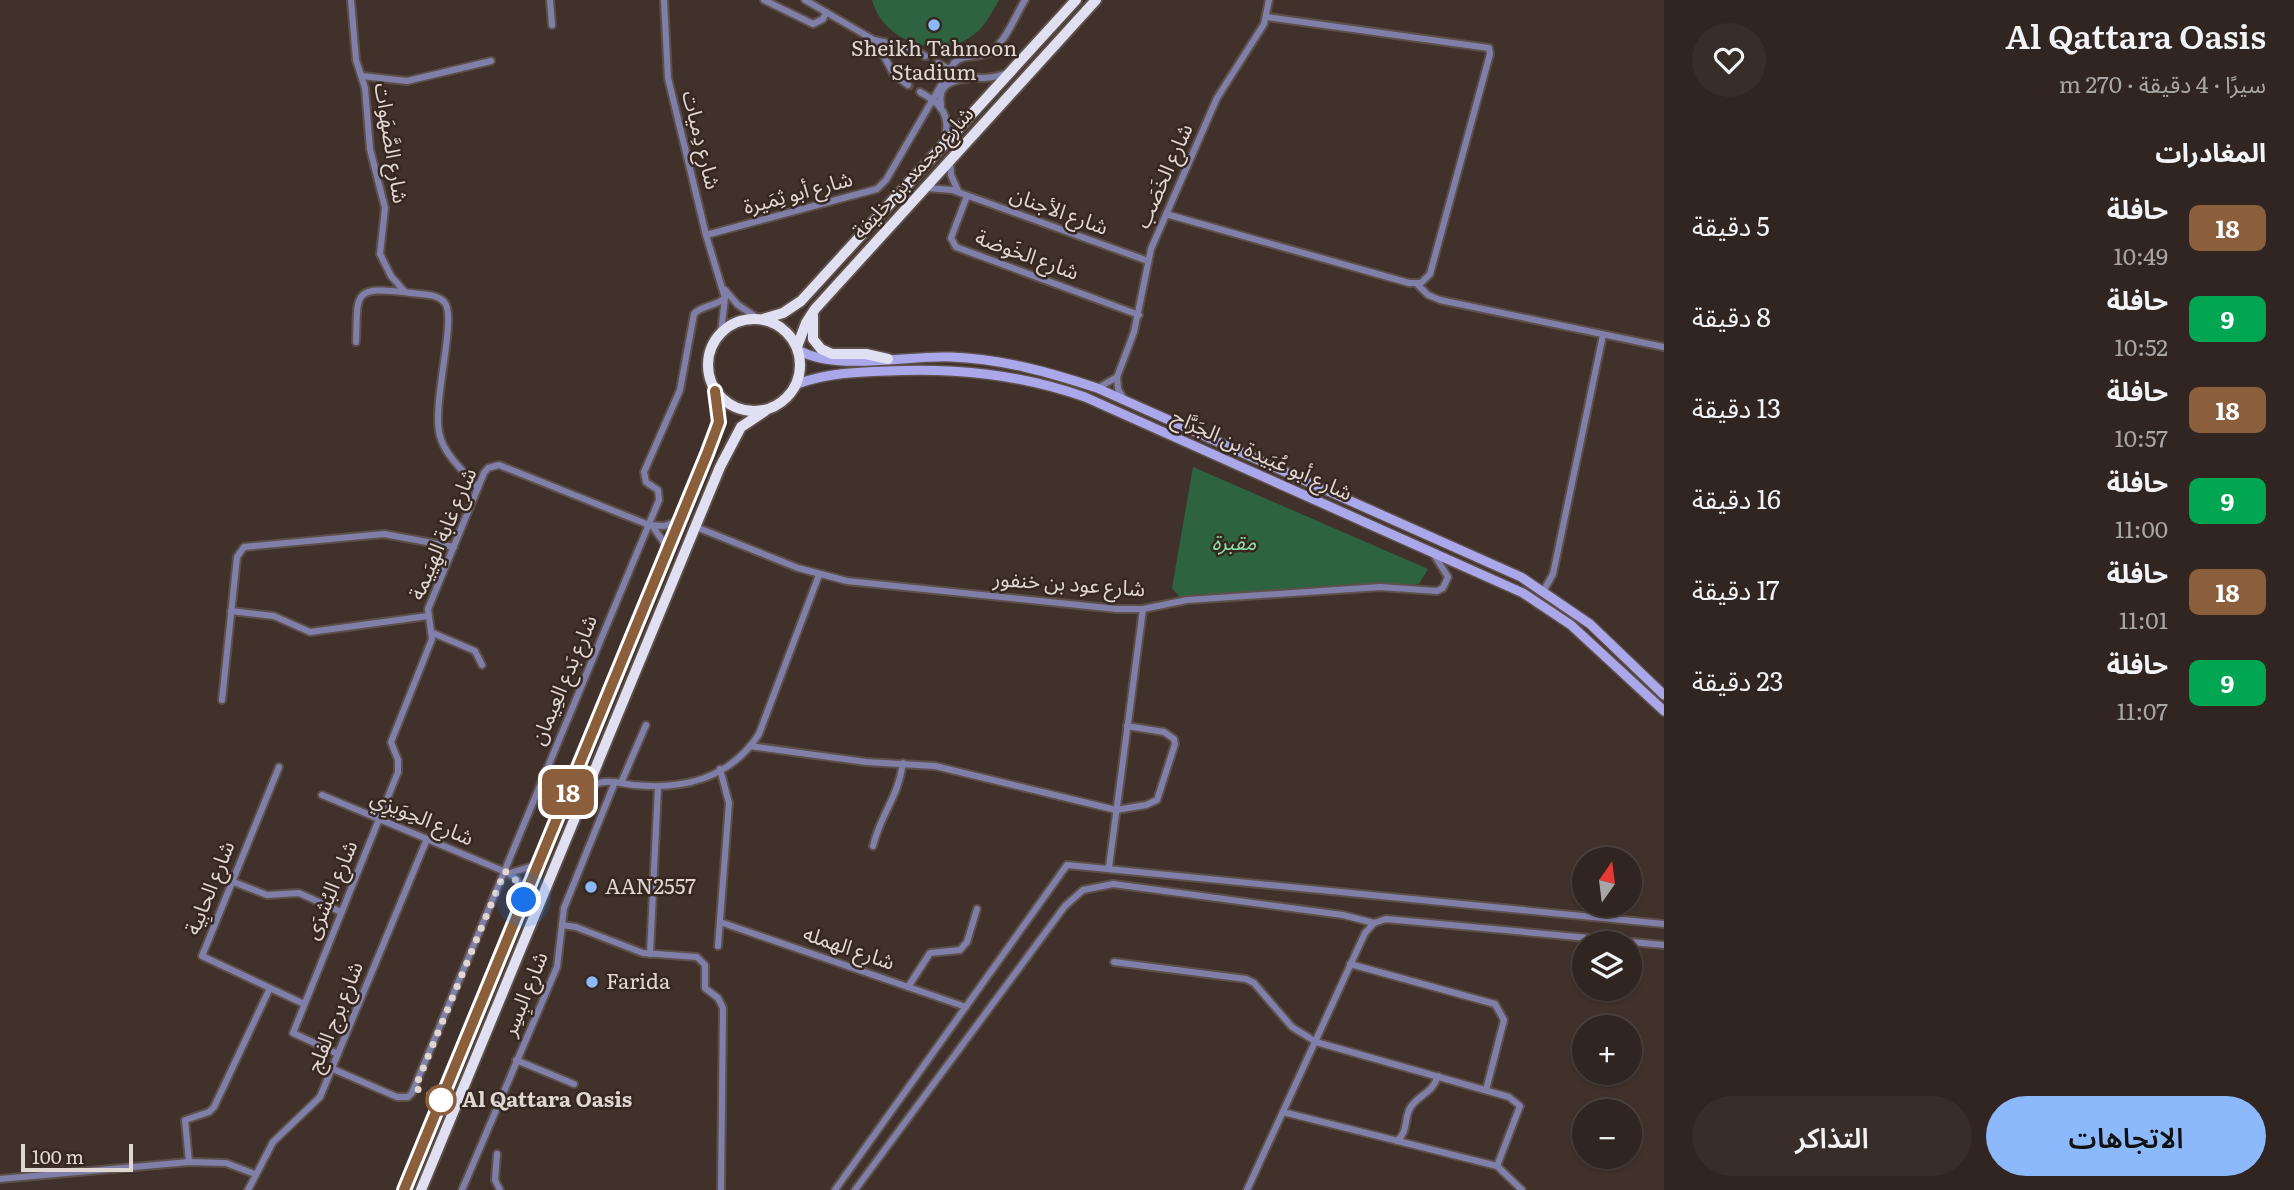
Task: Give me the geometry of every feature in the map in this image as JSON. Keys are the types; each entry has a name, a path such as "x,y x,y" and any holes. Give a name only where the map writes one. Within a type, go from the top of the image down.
{"highway":[{"name":"شارع محمد بن خليفة","path":"761,319 783,313 802,301 1076,0"},
{"name":"شارع محمد بن خليفة","path":"798,349 802,331 816,309 1096,0"},
{"path":"816,309 811,333 821,349 832,354 866,354 888,359"},
{"path":"404,1190 682,518 719,422 707,361 712,345 721,332 732,324 761,319 783,329 798,349 801,361 797,384 784,401 748,421 735,435 421,1190"},
{"path":"715,391 737,409 765,411"}],"main road":[{"name":"شارع أبو عُبَيدة بن الجَرَّاح","path":"798,349 821,360 951,357 1004,362 1123,398 1497,564 1544,590 1590,624 1664,695"},
{"name":"شارع أبو عُبَيدة بن الجَرَّاح","path":"797,384 829,374 928,369 989,373 1038,382 1107,406 1429,549 1541,604 1581,634 1664,711"}],"street":[{"name":"شارع الصَّهَوات","path":"352,0 356,60 362,76 370,149 385,208 380,254 391,276 405,292"},
{"path":"550,0 552,25"},
{"name":"شارع دِميات","path":"664,0 668,78 706,236 725,298 721,332"},
{"path":"781,7 785,0"},
{"path":"805,0 874,40 925,56"},
{"path":"950,70 959,59 994,49 1025,0"},
{"name":"شارع الخَصَب","path":"1117,377 1139,315 1147,261 1220,92 1267,17 1269,0"},
{"path":"767,1 813,24 823,19 826,12"},
{"path":"1267,17 1489,48 1440,244 1430,274 1417,284"},
{"path":"874,40 897,78 908,85"},
{"path":"889,66 892,55 902,47"},
{"path":"362,76 390,82 407,81 491,61"},
{"path":"937,63 973,79"},
{"name":"شارع أبو ثِمَيرة","path":"706,236 877,189 950,70"},
{"path":"941,147 947,129 940,100 944,86 957,80 994,78 1013,71"},
{"path":"920,92 942,107"},
{"path":"950,162 951,175 963,194"},
{"name":"شارع الأجنان","path":"927,188 944,187 1147,261"},
{"name":"شارع الخَوضة","path":"963,194 952,233 956,247 1139,315"},
{"path":"1166,214 1417,284 1428,295 1440,300 1664,347"},
{"name":"شارع دِميات","path":"722,286 738,305 761,319"},
{"path":"356,342 358,303 363,294 377,289 405,292 437,297 448,307 450,319 441,369 439,433 448,452 478,488"},
{"name":"شارع بَدع العِيمان","path":"332,1069 397,1097 408,1097 412,1093 507,872 649,525 659,493 646,482 644,472 680,390 693,317 697,310 714,306 725,298"},
{"path":"1544,590 1553,575 1603,335"},
{"path":"1097,388 1117,377 1123,398"},
{"name":"شارع غابة الهِيَيمة","path":"428,616 430,602 488,468 499,465 649,525"},
{"path":"649,525 664,526 682,518"},
{"path":"649,525 662,536 668,552"},
{"name":"شارع عود بن خنفور","path":"696,527 819,575 848,582 1143,609 1187,600 1380,587 1437,591 1443,588 1448,577 1429,549"},
{"path":"222,699 237,556 249,545 392,534 454,547"},
{"path":"585,791 593,785 618,783 658,787 693,783 720,769 750,746 763,724 819,575"},
{"path":"1109,867 1143,609"},
{"path":"231,611 274,616 310,632 428,616 433,633 475,651 482,665"},
{"name":"شارع البُشرَى","path":"338,1055 293,1033 398,772 398,760 391,747 392,737 433,633"},
{"name":"شارع البِسِر","path":"462,1190 557,967 562,945 564,908 646,725"},
{"path":"750,746 857,761 935,766 1116,810 1146,805 1157,800 1175,744 1174,738 1164,732 1127,726"},
{"path":"598,761 601,774 618,783"},
{"path":"873,846 878,824 897,795 903,763"},
{"name":"شارع الحابِية","path":"270,988 202,956 279,767"},
{"path":"718,946 729,803 720,769"},
{"path":"650,954 658,787"},
{"name":"شارع الحِوَيزِي","path":"322,795 507,872"},
{"name":"شارع برج الفلج","path":"248,1190 282,1130 316,1102 427,839"},
{"path":"507,872 527,870 538,864"},
{"path":"835,1190 1063,868 1073,864 1664,924"},
{"path":"507,872 520,884 524,900"},
{"path":"231,881 267,895 299,893 341,912"},
{"path":"855,1190 1065,906 1083,890 1113,884 1343,915 1374,923"},
{"path":"908,987 930,953 961,950 967,942 977,909"},
{"path":"1247,1190 1350,964 1365,933 1374,923 1386,919 1664,945"},
{"name":"شارع الهمله","path":"720,922 967,1007"},
{"path":"562,925 576,927 650,954 697,957 705,965 705,988 721,1002 721,1190"},
{"path":"1114,962 1246,979 1254,983 1292,1027 1316,1042 1509,1097 1520,1106 1497,1166"},
{"path":"1350,964 1495,1004 1504,1020 1486,1090"},
{"path":"189,1162 185,1120 209,1112 214,1107 270,988 304,1004"},
{"name":"شارع البِسِر","path":"516,1060 574,1084"},
{"path":"1397,1141 1404,1135 1410,1109 1434,1088 1437,1076"},
{"path":"1283,1112 1497,1166 1522,1190"},
{"path":"497,1154 495,1180 500,1190"},
{"path":"0,1179 189,1162 226,1163 255,1174"}],"green space":[{"name":"Sheikh Tahnoon Stadium","path":"872,0 999,0 987,21 969,38 940,47 911,42 898,35 886,25"},
{"name":"مقبرة","path":"1193,467 1428,569 1419,584 1181,599 1172,588"}],"tunnel":[{"path":"925,56 938,63"},
{"path":"908,85 920,92"}],"bus line":[{"name":"18","path":"404,1190 707,454 719,422 720,410 715,391"}],"place":[{"name":"Sheikh Tahnoon Stadium","path":"934,25"},
{"name":"AAN2557","path":"591,887"},
{"name":"Farida","path":"592,982"},
{"name":"Al Qattara Oasis","path":"441,1100"}],"route":[{"path":"441,1100 415,1088 505,871 517,879 524,900"}]}
